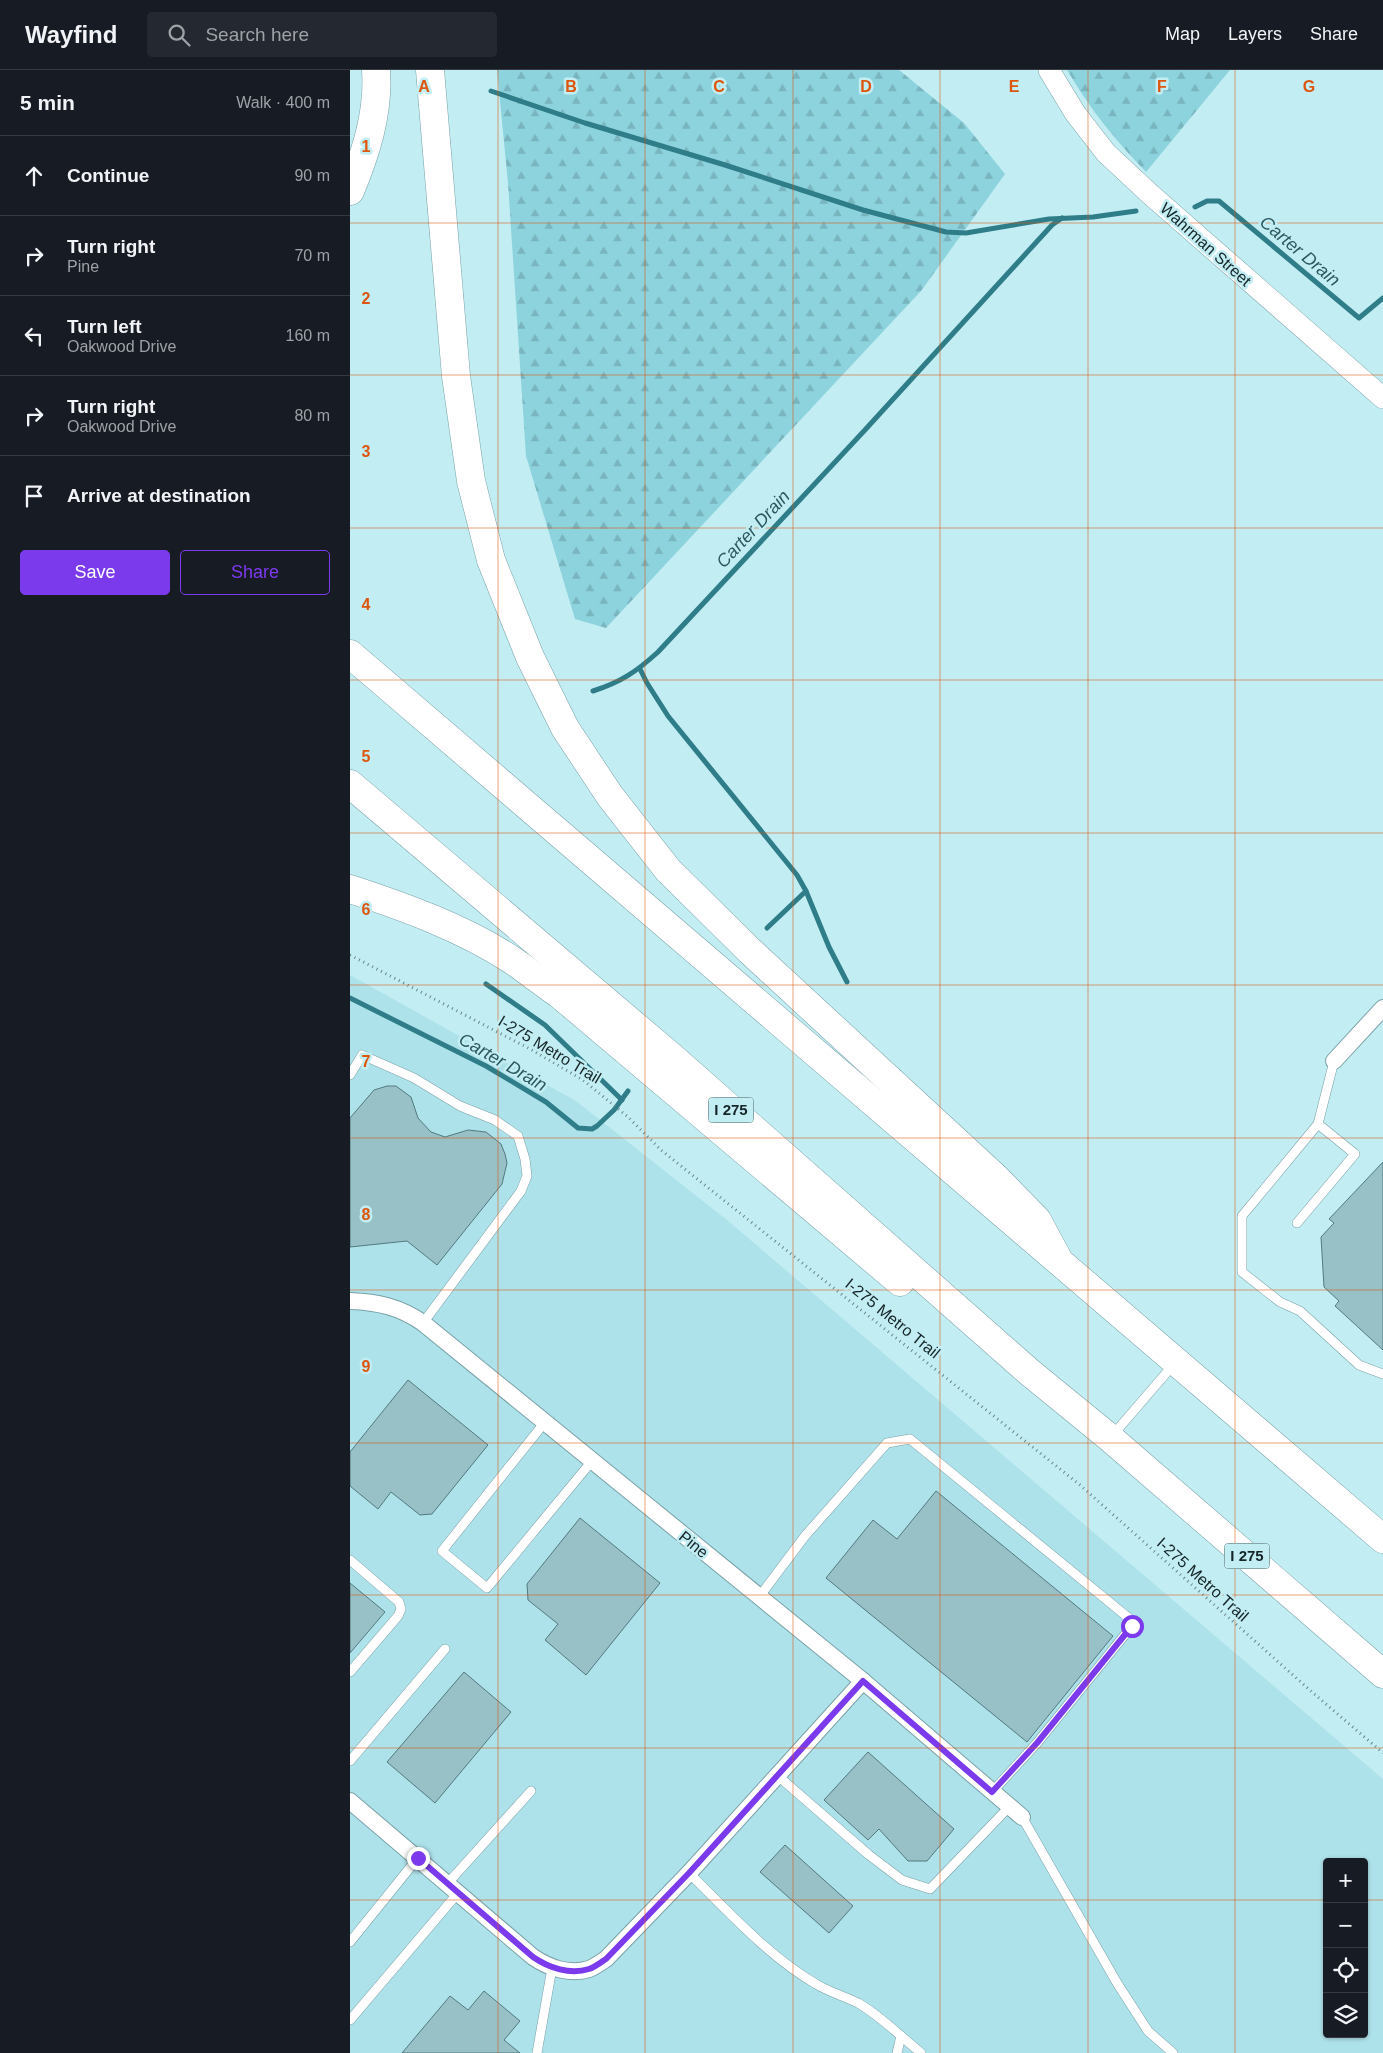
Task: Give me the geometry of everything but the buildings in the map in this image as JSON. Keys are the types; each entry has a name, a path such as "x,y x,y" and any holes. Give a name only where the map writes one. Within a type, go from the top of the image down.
{"highway":[{"path":"350,191 364,157 373,119 376,70"},
{"path":"430,70 456,376 471,481 491,560 530,657 565,728 610,796 668,870 750,951 996,1178 1037,1220 1058,1259"},
{"path":"350,654 1383,1539"},
{"name":"I 275","path":"350,784 665,1052 1028,1371 1110,1438 1383,1674"},
{"path":"350,889 386,900 475,939 511,960 559,994 857,1247 946,1319 1028,1371"}],"street":[{"name":"Wahrman Street","path":"1050,70 1075,112 1106,152 1157,200 1383,398"},
{"path":"1334,1061 1383,1008"},
{"name":"Pine","path":"350,1301 387,1304 423,1323 863,1681 1022,1817"},
{"path":"350,1801 533,1957 552,1968 573,1971 589,1969 606,1959 689,1873 863,1681"}],"lane":[{"path":"350,1075 362,1055 414,1078 460,1106 495,1120 518,1136 525,1158 527,1176 521,1191 423,1323"},
{"path":"1334,1061 1318,1124 1242,1216 1242,1272 1280,1302 1300,1311 1359,1365 1383,1374"},
{"path":"1297,1223 1355,1154 1318,1124"},
{"path":"1110,1438 1177,1361"},
{"path":"545,1422 442,1551 487,1588 592,1461"},
{"path":"759,1597 806,1536 888,1443 910,1439 1130,1620 1132,1626 1037,1743 992,1792"},
{"path":"350,1560 399,1602 401,1610 350,1672"},
{"path":"350,1761 445,1649"},
{"path":"778,1775 869,1855 902,1880 930,1889 1010,1806"},
{"path":"350,2020 531,1791"},
{"path":"1022,1817 1117,1983 1148,2031 1173,2053"},
{"path":"350,1942 418,1858"},
{"path":"689,1873 765,1946 788,1964 817,1984 876,2014 921,2053"},
{"path":"537,2053 552,1968"},
{"path":"897,2053 901,2036"}],"path":[{"name":"I-275 Metro Trail","path":"350,955 532,1050 583,1080 628,1117 662,1150 1080,1485 1304,1686 1383,1753"}],"shaded area":[{"path":"350,975 576,1101 727,1220 1383,1779 1383,2053 350,2053"}],"green space":[{"path":"497,70 899,70 964,123 1005,174 921,291 606,628 575,619 526,456 508,183"},
{"path":"1067,70 1230,70 1146,172 1104,124"}],"waterway":[{"path":"491,91 585,123 725,165 863,210 946,232 966,233 1049,219 1093,217 1136,211"},
{"name":"Carter Drain","path":"1195,207 1207,201 1219,201 1359,318 1383,298"},
{"name":"Carter Drain","path":"593,691 628,676 658,652 864,431 1052,225 1062,218"},
{"name":"Carter Drain","path":"640,669 668,716 797,875 847,982"},
{"name":"Carter Drain","path":"767,928 806,891"},
{"path":"486,984 545,1025 622,1100"},
{"name":"Carter Drain","path":"350,998 486,1066 546,1102 578,1128 592,1129 597,1126 614,1110 628,1091"}],"route":[{"path":"418,1858 544,1965 573,1971 589,1969 606,1959 689,1873 863,1681 992,1792 1037,1743 1132,1626"}]}
